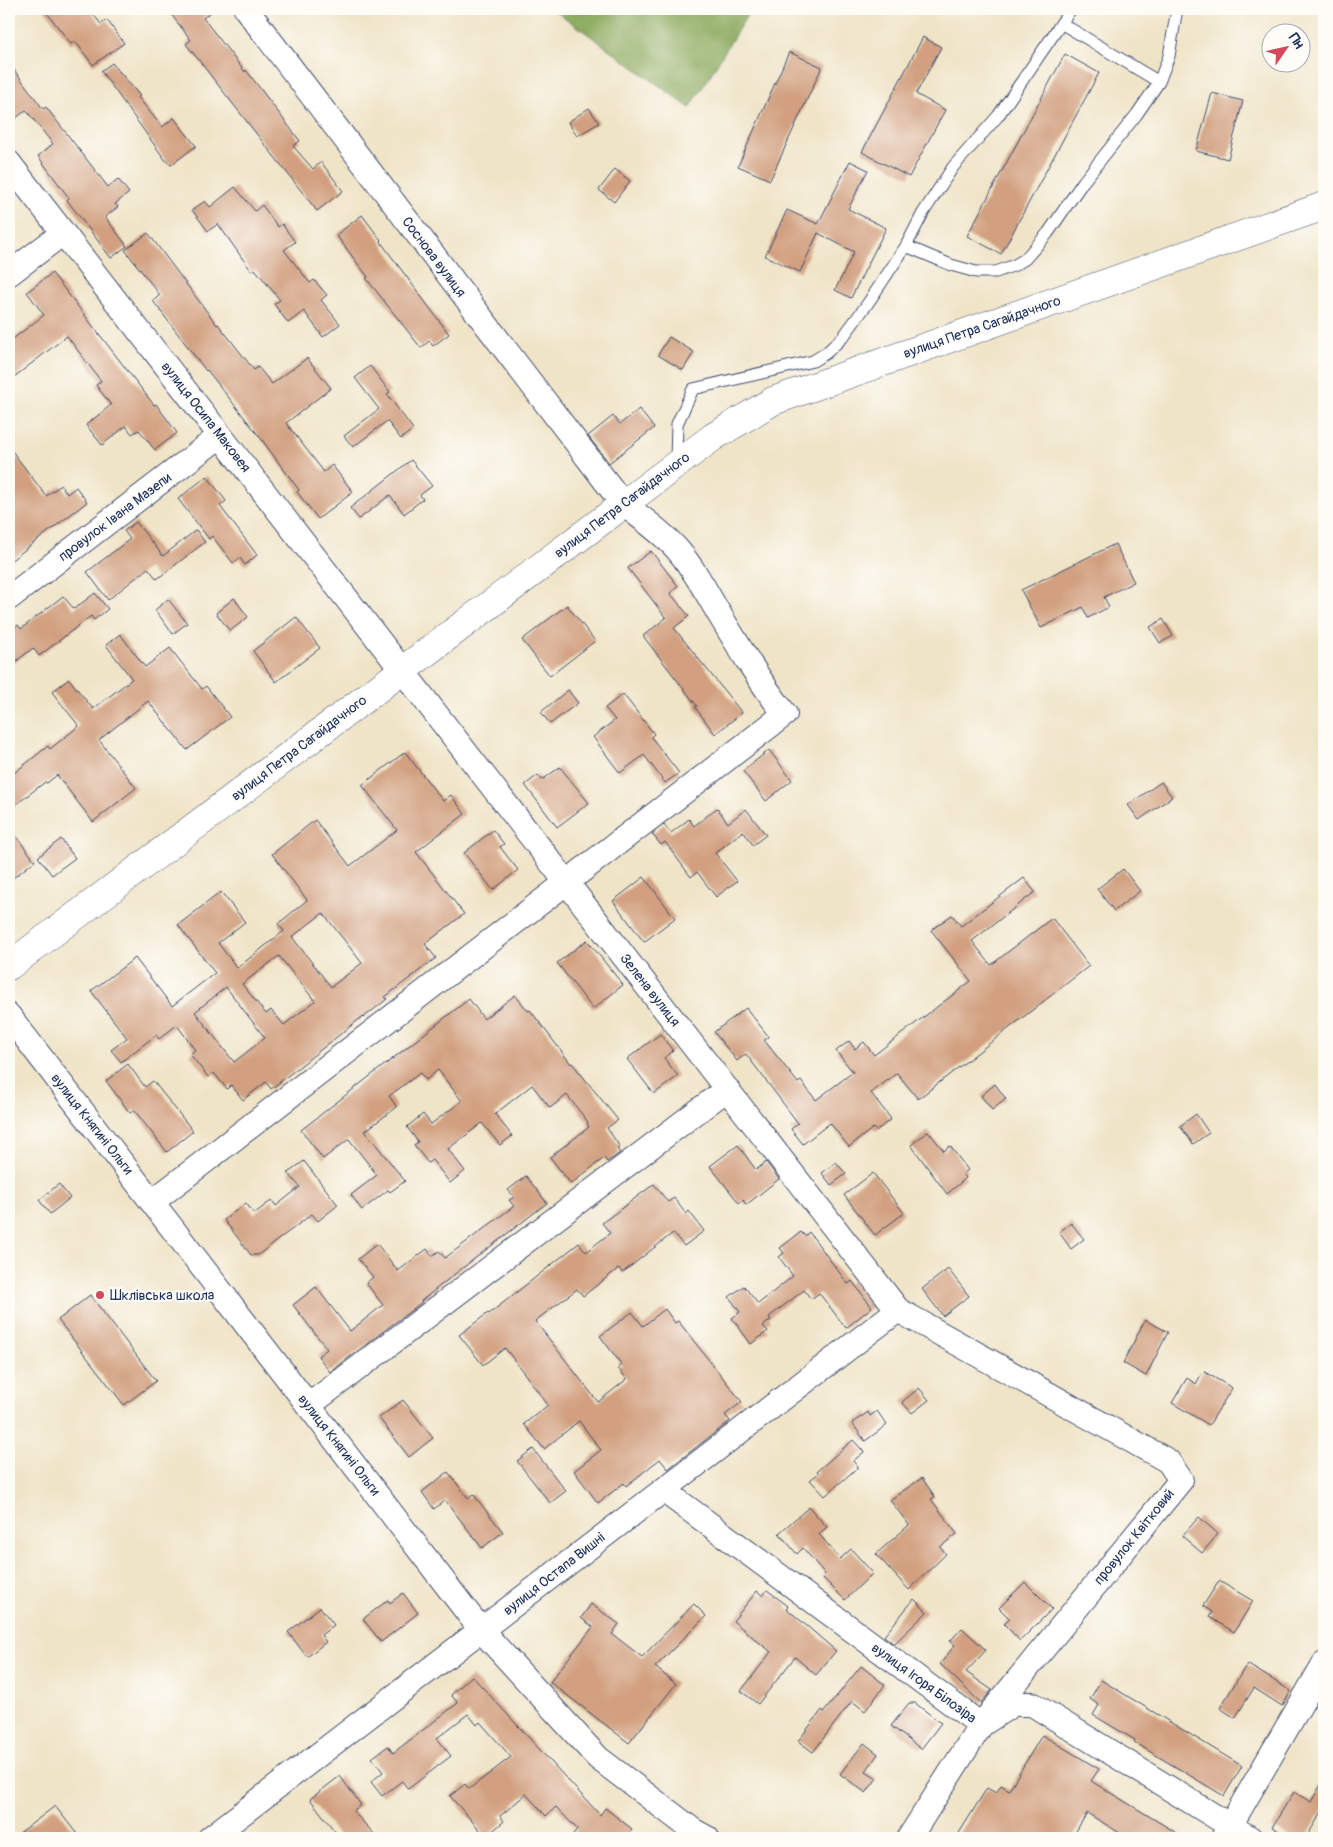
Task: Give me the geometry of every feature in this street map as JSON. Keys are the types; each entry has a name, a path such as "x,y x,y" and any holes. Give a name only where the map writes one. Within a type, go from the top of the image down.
{"street":[{"name":"Соснова вулиця","path":"246,9 623,504 657,529 677,550 696,575 762,684 785,714 566,882"},
{"name":"вулиця Осипа Маковея","path":"9,163 402,670"},
{"name":"вулиця Петра Сагайдачного","path":"9,966 675,465 713,437 773,401 1324,206"},
{"path":"9,274 63,233"},
{"name":"провулок Івана Мазепи","path":"9,598 220,436"},
{"name":"Зелена вулиця","path":"402,670 898,1310"},
{"path":"152,1202 566,882"},
{"name":"вулиця Княгині Ольги","path":"9,1016 481,1630 598,1758 694,1831 707,1838"},
{"path":"308,1406 727,1089"},
{"name":"вулиця Остапа Вишні","path":"210,1838 898,1310"},
{"name":"провулок Квітковий","path":"898,1310 1168,1461 1181,1480 981,1725 909,1838"},
{"name":"вулиця Ігоря Білозіра","path":"663,1490 981,1725 1013,1704 1032,1704 1227,1832 1250,1838"},
{"path":"1227,1832 1324,1664"}],"lane":[{"path":"675,465 677,424 693,389 813,361 826,353 843,337 868,304 906,246 923,213 953,167 998,116 1071,9"},
{"path":"906,246 951,265 976,272 996,272 1025,259 1048,233 1083,182 1137,114 1159,82 1168,56 1177,9"},
{"path":"1061,23 1159,82"}],"green space":[{"path":"553,9 751,9 690,108"}],"building":[{"path":"44,9 89,9 101,24 107,20 124,43 93,65 75,41 71,44"},
{"path":"167,9 215,9 203,18 245,72 246,70 300,141 293,146 313,169 321,162 343,191 317,211 186,44 191,40"},
{"path":"923,37 941,47 916,94 945,110 909,177 862,152"},
{"path":"789,52 822,67 770,180 738,166"},
{"path":"1065,54 1099,73 1001,254 967,236"},
{"path":"9,63 43,109 46,107 108,187 118,179 129,193 115,204 118,207 105,217 127,246 111,258 67,200 69,198 38,156 53,144 26,110 9,124"},
{"path":"112,63 140,96 138,97 162,127 174,118 196,146 171,165 166,161 101,71"},
{"path":"1212,93 1243,101 1228,159 1196,151"},
{"path":"589,108 599,123 577,136 568,122"},
{"path":"850,161 868,170 848,209 886,228 851,298 835,290 854,252 818,233 800,272 765,256 787,210 818,224"},
{"path":"615,169 630,181 614,202 599,190"},
{"path":"235,187 255,211 262,205 278,227 282,224 295,242 284,250 310,283 314,280 327,295 321,300 340,324 323,337 304,311 288,323 274,304 280,300 255,269 252,272 218,224 208,231 192,210 205,201 210,207"},
{"path":"362,215 449,334 433,346 429,341 421,348 366,278 368,277 336,235"},
{"path":"148,233 217,325 254,370 258,367 272,384 307,358 331,388 286,423 324,472 332,465 353,492 318,519 259,436 206,371 153,301 160,295 125,250"},
{"path":"52,273 177,433 155,450 139,430 132,434 126,426 102,445 86,425 111,405 96,385 101,381 67,336 9,381 9,342 44,315 27,292"},
{"path":"669,337 694,352 683,370 658,355"},
{"path":"370,366 390,392 387,394 413,429 401,439 387,421 353,447 344,436 379,409 355,378"},
{"path":"639,409 654,428 609,463 588,436 613,416 620,424"},
{"path":"9,447 46,496 61,485 67,494 76,487 87,502 9,562"},
{"path":"411,460 432,486 420,495 423,499 404,514 390,495 359,519 350,508"},
{"path":"207,476 226,501 220,506 257,555 245,565 240,558 233,563 212,536 209,539 178,499"},
{"path":"136,522 163,556 196,530 205,542 157,579 148,568 108,600 87,572 130,539 124,531"},
{"path":"1115,544 1134,582 1104,597 1109,607 1088,618 1083,607 1041,628 1021,590"},
{"path":"651,551 678,586 670,593 689,616 674,628 742,713 715,734 695,707 697,706 643,636 666,618 628,568"},
{"path":"95,593 108,609 94,620 91,616 39,656 33,648 9,667 9,632 18,625 21,629 63,596 74,609"},
{"path":"234,598 248,617 230,631 216,613"},
{"path":"168,599 187,623 173,634 155,610"},
{"path":"567,605 595,641 550,676 522,640"},
{"path":"296,617 320,648 276,682 253,651"},
{"path":"1163,619 1173,636 1160,643 1150,627"},
{"path":"120,634 145,667 170,648 202,689 206,686 230,717 187,750 148,701 99,740 136,788 93,822 57,775 9,810 9,777 48,746 50,749 79,726 52,692 69,679 93,709 132,679 106,645"},
{"path":"568,690 578,703 550,724 541,712"},
{"path":"623,694 654,734 651,737 679,773 665,783 644,755 620,773 593,737 615,720 605,708"},
{"path":"769,750 792,780 766,801 743,771"},
{"path":"405,752 443,801 451,795 465,814 416,852 464,914 425,944 436,958 385,997 387,999 271,1089 266,1082 243,1100 231,1085 227,1089 214,1073 208,1077 190,1054 195,1050 177,1025 159,1039 156,1035 121,1062 111,1050 127,1038 91,991 135,958 172,1006 215,973 178,925 221,892 245,922 218,943 237,968 284,931 278,924 307,900 272,854 315,820 350,866 397,830 362,785","holes":["323,913 362,963 331,987 292,937","279,956 315,1001 284,1025 271,1010 266,1014 242,984","226,987 265,1038 234,1062 195,1012"]},
{"path":"560,767 589,803 557,827 525,785 538,775 542,780"},
{"path":"1161,782 1172,797 1139,820 1128,805"},
{"path":"717,808 728,823 746,809 766,835 753,845 743,831 715,853 737,881 716,897 697,872 691,877 665,842 661,845 652,834 664,824 671,833 689,819 694,826"},
{"path":"9,827 35,861 9,881"},
{"path":"493,830 504,844 500,847 518,870 493,890 464,853"},
{"path":"61,839 75,858 52,875 38,857"},
{"path":"1123,869 1140,891 1114,911 1097,889"},
{"path":"644,877 675,918 644,942 613,901"},
{"path":"1024,878 1035,892 972,941 991,965 1052,918 1089,966 918,1099 897,1073 871,1093 891,1119 876,1131 873,1128 849,1147 830,1123 803,1144 791,1129 798,1123 746,1054 737,1061 714,1032 746,1008 769,1037 764,1040 798,1083 801,1081 816,1100 853,1072 836,1051 849,1041 855,1049 864,1042 874,1055 971,981 931,930 952,915 961,926"},
{"path":"587,940 623,985 593,1009 557,963"},
{"path":"515,995 528,1011 530,1010 571,1064 618,1120 607,1128 620,1147 617,1149 620,1153 607,1162 604,1158 571,1184 550,1157 589,1127 588,1122 567,1095 550,1108 532,1085 495,1114 512,1136 500,1145 482,1123 448,1149 465,1171 450,1183 432,1160 428,1163 414,1145 418,1142 407,1127 423,1114 431,1124 462,1101 438,1070 426,1080 420,1073 389,1096 397,1107 365,1131 405,1181 390,1192 388,1190 362,1210 351,1195 377,1175 349,1139 323,1159 301,1130 469,999 484,1019"},
{"path":"660,1034 673,1051 664,1058 678,1076 654,1094 627,1059"},
{"path":"128,1064 145,1087 153,1081 193,1131 167,1152 134,1110 130,1113 106,1081"},
{"path":"995,1084 1006,1099 992,1110 981,1096"},
{"path":"1196,1114 1209,1133 1193,1144 1180,1126"},
{"path":"928,1131 944,1151 950,1146 968,1170 963,1174 966,1178 947,1194 911,1145"},
{"path":"738,1145 756,1170 766,1162 779,1179 746,1205 743,1200 739,1203 710,1166"},
{"path":"304,1161 338,1205 318,1221 312,1214 258,1255 251,1255 224,1220 246,1203 254,1214 272,1200 276,1206 300,1187 288,1173"},
{"path":"836,1162 846,1174 831,1185 822,1173"},
{"path":"873,1173 904,1213 875,1235 844,1195"},
{"path":"526,1176 547,1203 330,1372 318,1356 327,1349 293,1305 316,1287 350,1331 383,1305 366,1283 373,1277 358,1259 377,1244 398,1271 427,1249 432,1256 439,1251 445,1258 514,1206 509,1200 514,1197 508,1190"},
{"path":"59,1184 70,1198 50,1214 39,1200"},
{"path":"654,1184 668,1202 674,1198 686,1214 689,1211 704,1231 684,1246 673,1233 622,1273 619,1268 583,1296 577,1289 535,1321 598,1402 627,1379 618,1368 622,1365 600,1336 632,1312 643,1326 665,1309 675,1323 678,1321 742,1402 725,1415 730,1421 668,1469 660,1459 626,1486 624,1483 598,1503 574,1471 601,1450 579,1421 544,1449 524,1424 548,1405 505,1348 483,1365 459,1335 489,1314 579,1243 586,1252 610,1233 602,1223"},
{"path":"1071,1223 1084,1239 1071,1249 1059,1232"},
{"path":"801,1232 805,1236 809,1232 848,1284 852,1281 872,1307 846,1328 819,1293 811,1299 804,1290 769,1317 771,1320 763,1326 768,1331 751,1344 732,1318 740,1312 729,1297 744,1286 758,1304 793,1276 779,1257 784,1253 780,1248"},
{"path":"948,1269 969,1296 943,1316 922,1289"},
{"path":"90,1295 156,1381 124,1405 58,1320"},
{"path":"1145,1320 1168,1332 1146,1376 1123,1363"},
{"path":"1203,1371 1232,1388 1209,1425 1172,1403 1187,1378 1196,1384"},
{"path":"919,1388 929,1400 912,1413 902,1402"},
{"path":"403,1400 433,1438 409,1457 379,1418"},
{"path":"877,1411 887,1425 865,1441 852,1423 868,1412 870,1416"},
{"path":"853,1440 864,1452 853,1461 858,1467 825,1496 810,1480 819,1473 817,1471"},
{"path":"533,1449 566,1491 550,1503 517,1461"},
{"path":"448,1472 468,1498 473,1494 503,1532 482,1548 445,1500 434,1509 422,1492"},
{"path":"922,1478 935,1497 931,1499 957,1534 940,1547 946,1554 909,1590 876,1554 909,1525 890,1500"},
{"path":"809,1507 827,1527 819,1534 840,1559 851,1549 873,1573 845,1600 822,1577 825,1574 803,1548 797,1554 779,1533"},
{"path":"1199,1517 1218,1534 1202,1553 1182,1536"},
{"path":"1219,1581 1253,1601 1234,1632 1209,1617 1212,1612 1203,1606"},
{"path":"1025,1582 1052,1609 1020,1641 1004,1624 1010,1619 999,1608"},
{"path":"767,1590 788,1606 786,1608 836,1651 816,1675 795,1657 758,1704 741,1691 771,1652 733,1621 757,1591 763,1596"},
{"path":"403,1593 418,1613 381,1642 363,1619 388,1600 390,1603"},
{"path":"914,1599 927,1612 894,1644 884,1636"},
{"path":"591,1604 619,1624 612,1634 642,1657 694,1604 706,1616 655,1667 676,1684 629,1743 550,1682 593,1627 581,1618"},
{"path":"320,1607 334,1625 321,1635 326,1642 307,1657 288,1632"},
{"path":"962,1628 986,1650 966,1672 992,1690 981,1703 940,1664 955,1645 950,1641"},
{"path":"1247,1664 1291,1691 1282,1706 1254,1688 1235,1718 1220,1708"},
{"path":"861,1666 885,1685 865,1711 852,1701 813,1752 798,1741 822,1710 824,1712"},
{"path":"472,1676 600,1815 605,1808 632,1829 625,1838 570,1838 577,1829 556,1807 546,1816 526,1794 500,1816 504,1821 486,1837 450,1796 465,1784 469,1789 511,1757 480,1722 477,1725 468,1714 437,1738 451,1756 408,1789 402,1781 382,1796 371,1782 383,1772 372,1758 388,1746 393,1753 458,1703 451,1695"},
{"path":"1101,1680 1242,1766 1224,1796 1093,1715 1099,1705 1090,1699"},
{"path":"909,1703 915,1703 941,1723 921,1749 891,1726"},
{"path":"1042,1735 1099,1769 1091,1781 1185,1838 1128,1838 1087,1813 1072,1838 956,1838 987,1788 996,1793 1001,1785 1009,1790"},
{"path":"864,1743 878,1754 866,1771 877,1778 866,1793 840,1774"},
{"path":"340,1776 361,1805 353,1811 378,1838 340,1838 310,1799"},
{"path":"1324,1779 1324,1808 1306,1838 1291,1838 1272,1827 1294,1792 1311,1802"},
{"path":"55,1806 80,1838 13,1838"}],"place":[{"name":"Шклівська школа","path":"100,1295"}]}
